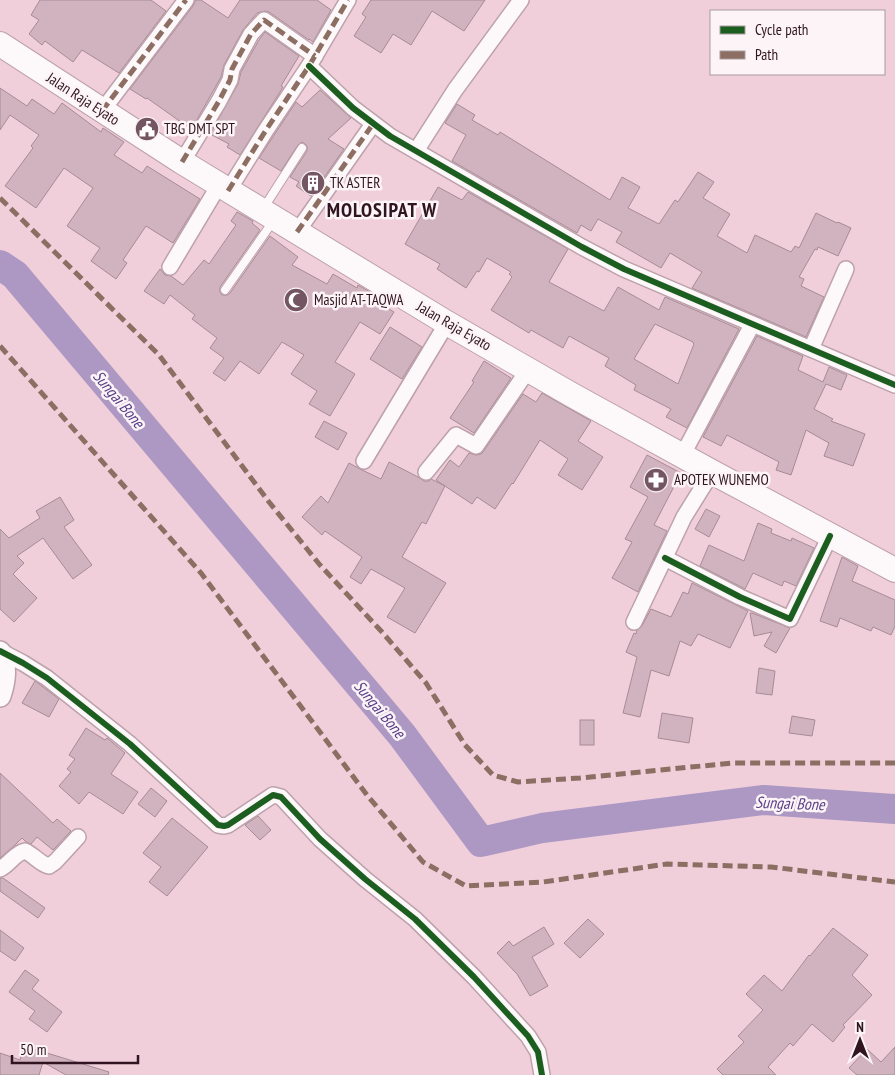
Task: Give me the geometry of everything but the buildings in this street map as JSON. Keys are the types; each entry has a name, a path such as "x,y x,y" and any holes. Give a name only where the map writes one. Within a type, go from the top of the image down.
{"main road":[{"name":"Jalan Raja Eyato","path":"0,44 223,188 447,323 682,456 895,570"}],"street":[{"path":"102,111 186,0"},
{"path":"170,267 312,61 348,0"},
{"path":"416,151 455,90 521,0"},
{"path":"182,162 219,101 230,80 232,69 252,34 264,20 312,61 353,108 390,136 624,269 895,385"},
{"path":"297,232 373,124"},
{"path":"812,349 846,269"},
{"path":"364,461 447,323"},
{"path":"682,456 752,325"},
{"path":"426,472 456,435 476,446 528,370"},
{"path":"634,622 684,516 712,472"},
{"path":"665,558 740,597 790,619 830,536"},
{"path":"0,651 4,660 5,673 0,696"},
{"path":"0,651 48,678 122,738 218,824 228,825 273,795 281,797 320,838 365,879 415,919 474,977 528,1036 538,1052 542,1075"},
{"path":"0,869 6,866 19,853 25,851 50,866 78,836"}],"lane":[{"path":"225,290 269,215 302,148"}],"waterway":[{"name":"Sungai Bone","path":"0,265 15,275 402,735 481,842 542,828 764,800 895,809"}],"marked path":[{"path":"102,111 186,0"},
{"path":"228,191 309,66 348,0"},
{"path":"182,162 219,101 230,80 232,69 251,34 264,20 315,56"},
{"path":"297,232 373,124"},
{"path":"0,198 159,355 269,502 320,565 426,683 465,745 493,775 518,782 732,763 895,763"},
{"path":"0,346 201,573 367,795 423,862 466,886 543,882 667,864 771,867 895,882"}],"cycle path":[{"path":"309,66 353,108 390,136 582,247 624,269 895,385"},
{"path":"665,558 740,597 790,619 830,536"},
{"path":"0,651 47,678 130,744 218,825 228,825 273,795 281,797 320,839 365,879 415,919 474,977 528,1036 538,1052 542,1075"}],"place":[{"name":"TBG DMT SPT","path":"147,129"},
{"name":"TK ASTER","path":"313,183"},
{"name":"Masjid AT-TAQWA","path":"296,300"},
{"name":"APOTEK WUNEMO","path":"656,480"}],"district":[{"name":"MOLOSIPAT W","path":"382,210"}]}
